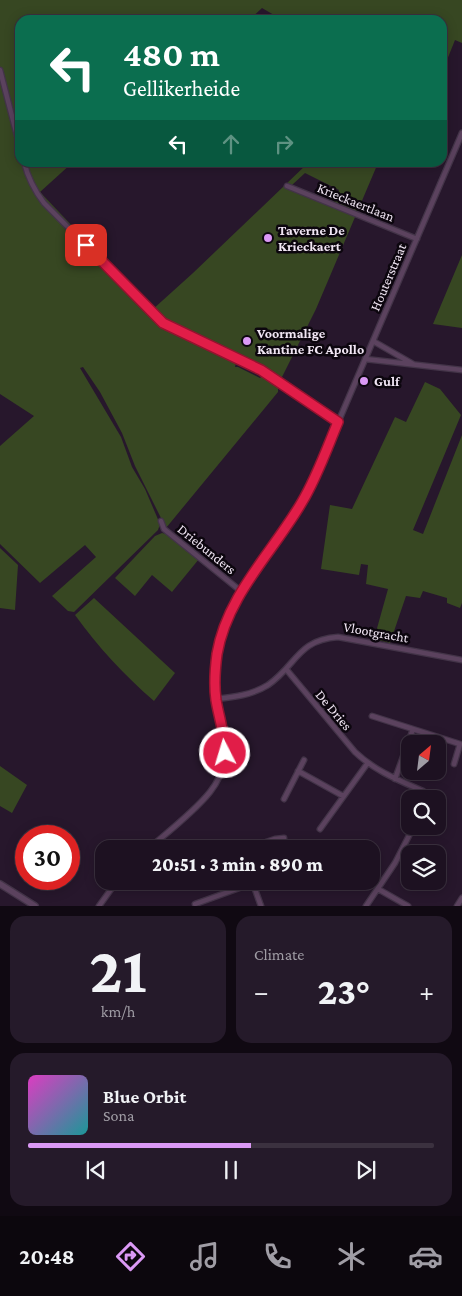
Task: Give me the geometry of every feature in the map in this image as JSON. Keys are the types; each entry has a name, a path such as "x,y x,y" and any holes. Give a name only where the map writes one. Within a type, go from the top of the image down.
{"street":[{"path":"1,71 15,127"},
{"name":"Houterstraat","path":"158,840 206,797 221,772 225,753 225,740 216,700 215,674 217,654 223,631 231,611 242,592 305,498 462,133"},
{"path":"25,167 28,178 44,203 163,323 261,370 338,422"},
{"name":"Krieckaertlaan","path":"287,186 417,239"},
{"path":"373,341 414,364"},
{"path":"365,359 462,370"},
{"name":"Driebunders","path":"161,521 164,529 242,592"},
{"name":"Vlootgracht","path":"216,700 253,692 276,679 303,649 312,643 326,638 338,637 462,660"},
{"name":"De Dries","path":"286,669 354,752 367,764 421,790"},
{"name":"De Dries","path":"372,716 460,744 454,764"},
{"path":"395,779 413,729"},
{"path":"284,799 304,760"},
{"path":"320,829 367,764"},
{"path":"298,771 343,796"},
{"path":"380,886 395,863 409,835"},
{"path":"272,840 284,838"},
{"path":"0,884 35,906"},
{"path":"99,906 111,890"},
{"path":"195,904 232,890"},
{"path":"255,890 260,906"},
{"path":"366,906 377,890"},
{"path":"380,890 408,906"},
{"path":"457,906 462,898"},
{"path":"210,899 212,906"}],"green space":[{"path":"0,0 462,0 462,43 455,40 447,60 447,15 274,15 262,8 254,15 15,15 15,167 68,167 40,192 152,310 304,167 376,167 316,309 281,379 237,357 235,367 260,378 264,374 278,383 278,392 166,528 135,466 122,433 100,392 83,367 80,368 121,437 132,467 145,489 160,524 158,530 74,612 68,611 52,596 96,557 85,545 40,583 0,544 0,446 34,416 0,394","holes":["305,173 339,190 333,202 292,185"]},
{"path":"462,255 462,328 433,324"},
{"path":"425,382 440,389 461,415 413,530 423,534 462,435 462,603 460,608 447,603 447,598 423,591 420,598 406,596 390,643 374,639 388,589 366,584 368,565 361,564 359,575 321,569 330,505 352,509 395,417 406,422"},
{"path":"162,533 199,559 172,592 152,575 135,596 115,578 155,536"},
{"path":"0,548 18,565 15,610 0,608"},
{"path":"94,598 175,673 154,701 112,660 75,615"},
{"path":"0,766 27,785 12,813 0,806"}],"place":[{"name":"Taverne De Krieckaert","path":"268,238"},
{"name":"Voormalige Kantine FC Apollo","path":"247,341"},
{"name":"Gulf","path":"364,381"}],"route":[{"path":"86,245 163,323 261,370 286,385 338,422 305,498 250,578 231,611 223,631 217,654 215,688 225,740 225,753"}]}
